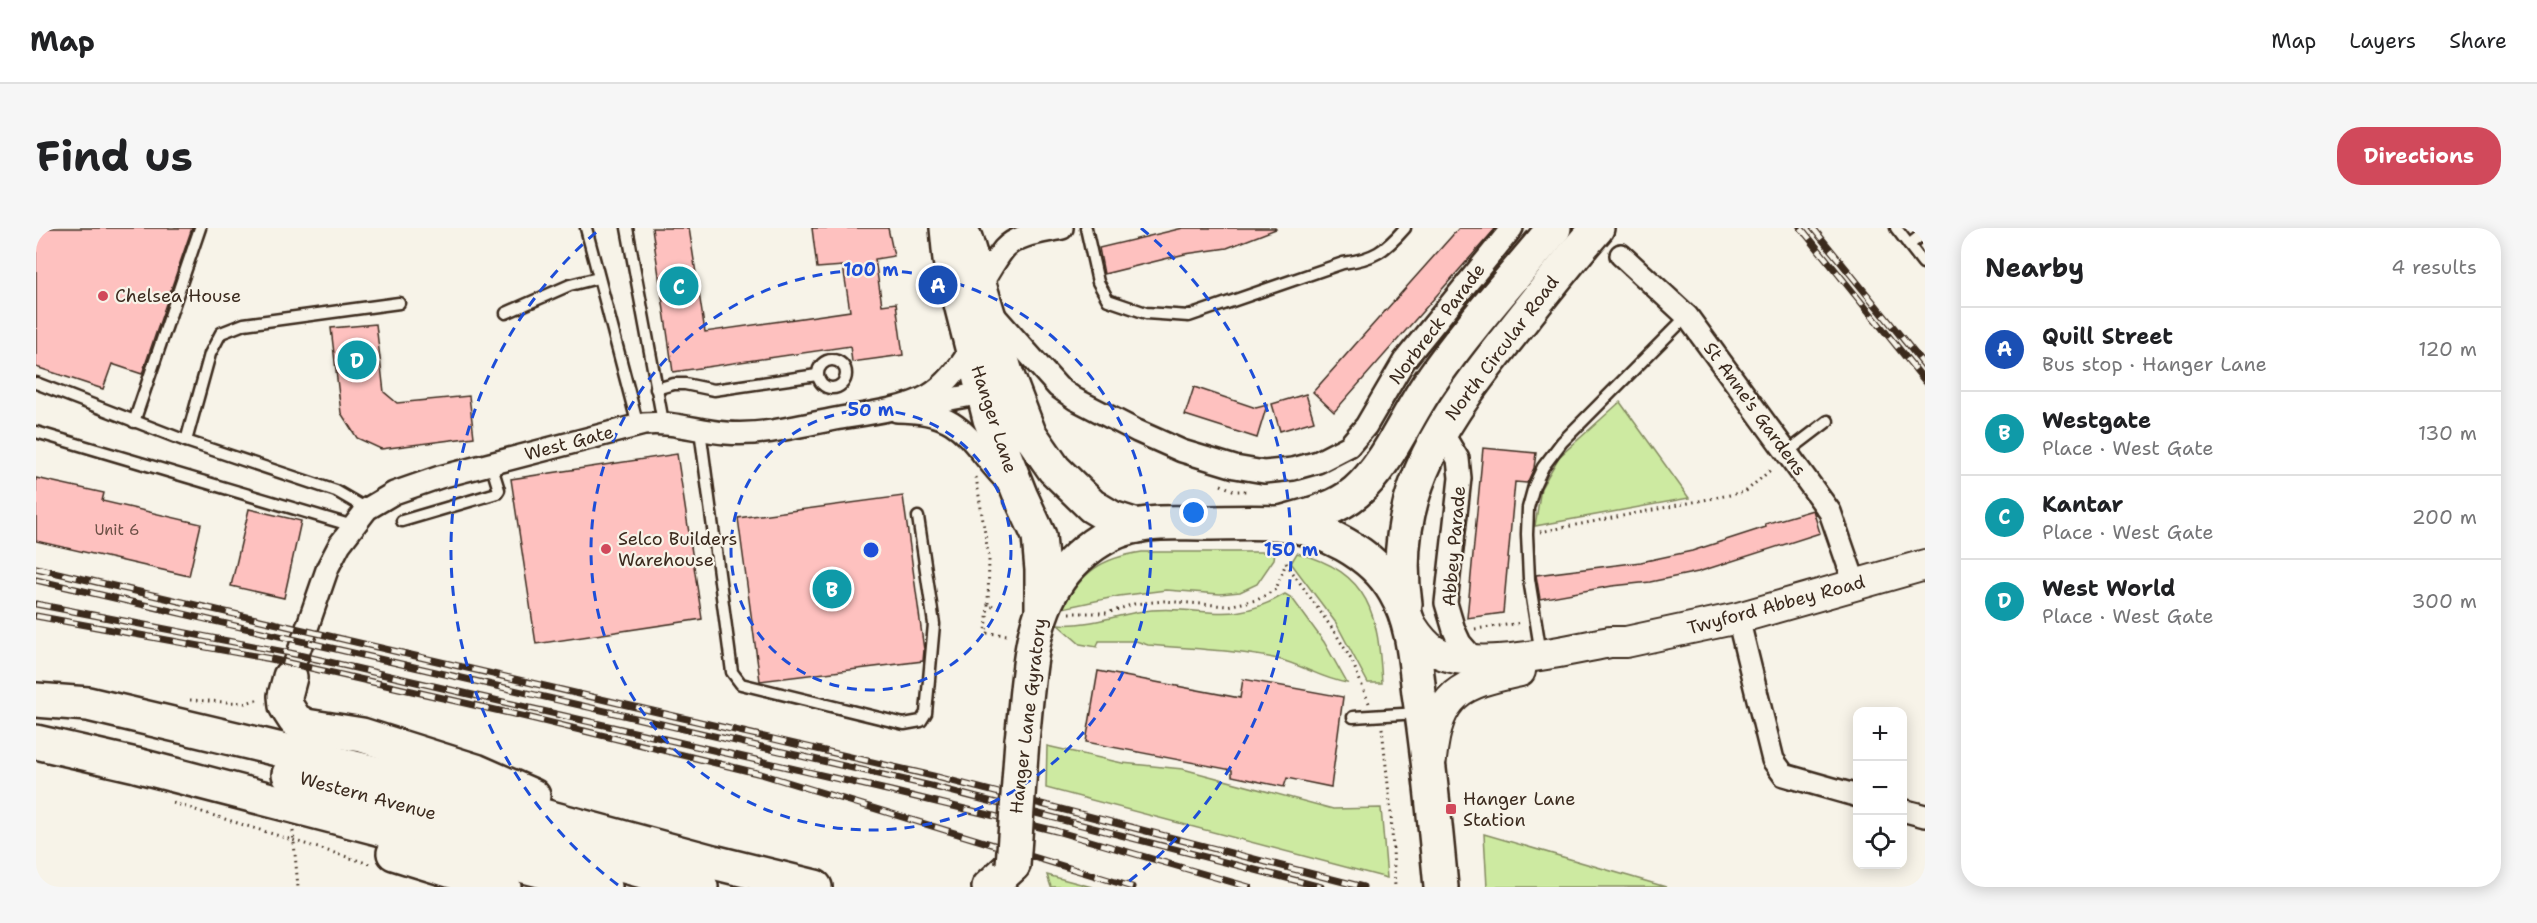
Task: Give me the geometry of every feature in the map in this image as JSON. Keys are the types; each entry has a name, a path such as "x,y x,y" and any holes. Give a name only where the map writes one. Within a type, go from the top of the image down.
{"main road":[{"name":"Hanger Lane","path":"947,228 950,260 971,349 997,390 1054,469 1092,506 1112,518 1137,526"},
{"name":"Hanger Lane","path":"961,228 983,295 997,390 990,419 1020,497 1039,536 1055,610"},
{"name":"North Circular Road","path":"1278,523 1334,506 1358,490 1380,465 1432,378 1554,228"},
{"name":"North Circular Road","path":"1407,618 1402,578 1403,537 1419,475 1441,430 1466,390 1598,228"},
{"name":"Hanger Lane Gyratory","path":"1016,876 1022,740 1035,637 1055,610 1066,570 1087,550 1117,532 1137,526 1278,523 1317,533 1361,554 1392,586 1407,618 1430,766 1441,887"},
{"path":"290,677 285,696 286,706 289,714 306,726 362,735 476,771 630,839"},
{"path":"36,700 88,704 469,796 814,887"},
{"name":"Western Avenue","path":"36,705 701,887"},
{"name":"Western Avenue","path":"36,742 136,765 605,887"},
{"path":"136,765 292,821 504,887"},
{"path":"989,887 1016,876"}],"street":[{"path":"983,295 1005,248 1027,236 1062,228"},
{"name":"Norbreck Parade","path":"983,295 1058,387 1075,399 1164,443 1235,467 1264,472 1293,469 1318,462 1349,446 1366,426 1404,361 1512,228"},
{"name":"St Anne's Gardens","path":"1621,255 1687,316 1783,458 1830,512 1855,585"},
{"name":"West Gate","path":"290,677 327,567 353,526 367,509 402,491 440,477 638,426 663,422 726,433 763,432 884,411 927,397 949,378 971,349"},
{"name":"West Gate","path":"927,397 945,400 997,390"},
{"name":"West Gate","path":"884,411 928,413 954,423 964,431 990,465 1020,497"},
{"name":"Abbey Parade","path":"1441,430 1455,452 1460,478 1446,603 1460,643 1474,659"},
{"name":"Twyford Abbey Road","path":"1430,766 1438,722 1449,701 1463,687 1490,677 1598,654 1626,642 1738,618 1925,565"},
{"name":"Twyford Abbey Road","path":"1407,618 1420,638 1431,648 1450,655 1474,659 1510,660 1610,642 1626,642"},
{"path":"1738,618 1773,760 1784,775 1853,795"},
{"path":"1907,811 1925,816"}],"lane":[{"path":"134,422 200,228"},
{"path":"586,228 638,426"},
{"path":"627,228 663,422"},
{"path":"1086,228 1098,282 1108,300 1146,313 1189,316 1343,263 1363,260 1380,253 1405,228"},
{"path":"1896,228 1923,262"},
{"path":"1909,245 1925,232"},
{"path":"506,313 570,285 598,278"},
{"path":"186,441 210,354 221,333 244,324 399,303"},
{"path":"1541,654 1529,579 1527,534 1528,508 1534,486 1543,467 1562,442 1687,316"},
{"path":"656,389 674,384 685,384 714,390 817,375"},
{"path":"36,383 186,441 336,491 367,509"},
{"path":"1783,458 1828,421"},
{"path":"700,430 732,672 741,684 904,724 921,721 926,713 934,624 918,517"},
{"path":"36,432 353,526"},
{"path":"402,521 497,493 499,490 491,464"},
{"path":"1353,717 1422,713"}],"path":[{"path":"1540,531 1745,492 1783,458"},
{"path":"975,476 989,559 990,605 986,633"},
{"path":"1055,610 1107,613 1134,604 1164,601 1227,606 1257,600 1276,589 1286,563 1336,634 1352,661 1359,681"},
{"path":"190,700 245,703 260,699 290,677"},
{"path":"1382,728 1391,813 1395,887"},
{"path":"171,803 379,867"},
{"path":"293,841 298,887"}],"green space":[{"path":"1620,402 1689,498 1535,526 1541,488 1559,457"},
{"path":"1142,552 1275,552 1274,559 1257,584 1240,592 1220,594 1166,590 1119,596 1063,608 1078,584 1095,568 1115,558"},
{"path":"1297,553 1322,561 1341,572 1366,600 1373,617 1377,637 1382,683 1368,683 1336,623 1291,563"},
{"path":"1285,594 1292,598 1324,642 1347,683 1278,659 1246,654 1148,645 1136,641 1099,641 1097,647 1080,644 1057,624 1081,624 1152,610 1233,612 1266,604"},
{"path":"1047,746 1122,763 1183,769 1333,809 1381,808 1387,878 1046,788"},
{"path":"1484,834 1666,887 1487,887"},
{"path":"1047,875 1092,887 1051,887"}],"building":[{"name":"Chelsea House","path":"36,228 192,228 142,374 112,364 103,389 36,367"},
{"path":"652,228 689,228 705,332 850,311 843,266 817,268 812,228 888,228 894,256 875,259 882,305 896,303 903,355 852,362 850,346 673,372"},
{"path":"1183,228 1276,229 1227,248 1185,254 1104,274 1099,248"},
{"path":"1459,228 1496,228 1334,412 1313,392"},
{"path":"376,324 384,392 397,403 469,396 474,437 381,449 357,438 341,413 331,328"},
{"path":"1194,387 1256,408 1267,405 1257,438 1185,415"},
{"path":"1306,394 1314,421 1280,431 1272,404"},
{"path":"1483,448 1536,453 1534,468 1527,483 1515,482 1503,613 1467,618"},
{"name":"Selco Builders Warehouse","path":"677,454 702,619 536,644 511,479"},
{"path":"36,478 104,493 102,501 201,524 189,576 36,541"},
{"path":"903,496 924,650 923,661 760,681 738,518"},
{"path":"249,509 301,521 284,598 231,586"},
{"path":"1813,510 1820,533 1698,572 1540,599 1536,575 1641,562 1692,551 1766,527 1765,524"},
{"path":"1098,671 1240,698 1243,679 1343,697 1331,787 1287,778 1284,787 1232,776 1232,770 1086,742"}],"railway":[{"path":"1801,228 1925,381"},
{"path":"1813,228 1925,366"},
{"path":"36,568 933,776 1363,887"},
{"path":"36,580 931,786 1321,887"},
{"path":"36,604 290,653 891,791 1056,831 1249,887"},
{"path":"36,616 271,659 535,719 761,774 1132,887"}],"place":[{"name":"Quill Street","path":"938,285"},
{"name":"Kantar","path":"679,286"},
{"name":"Chelsea House","path":"103,296"},
{"name":"West World","path":"357,360"},
{"name":"Selco Builders Warehouse","path":"606,549"},
{"name":"Westgate","path":"832,589"},
{"name":"Hanger Lane Station","path":"1451,809"}]}
